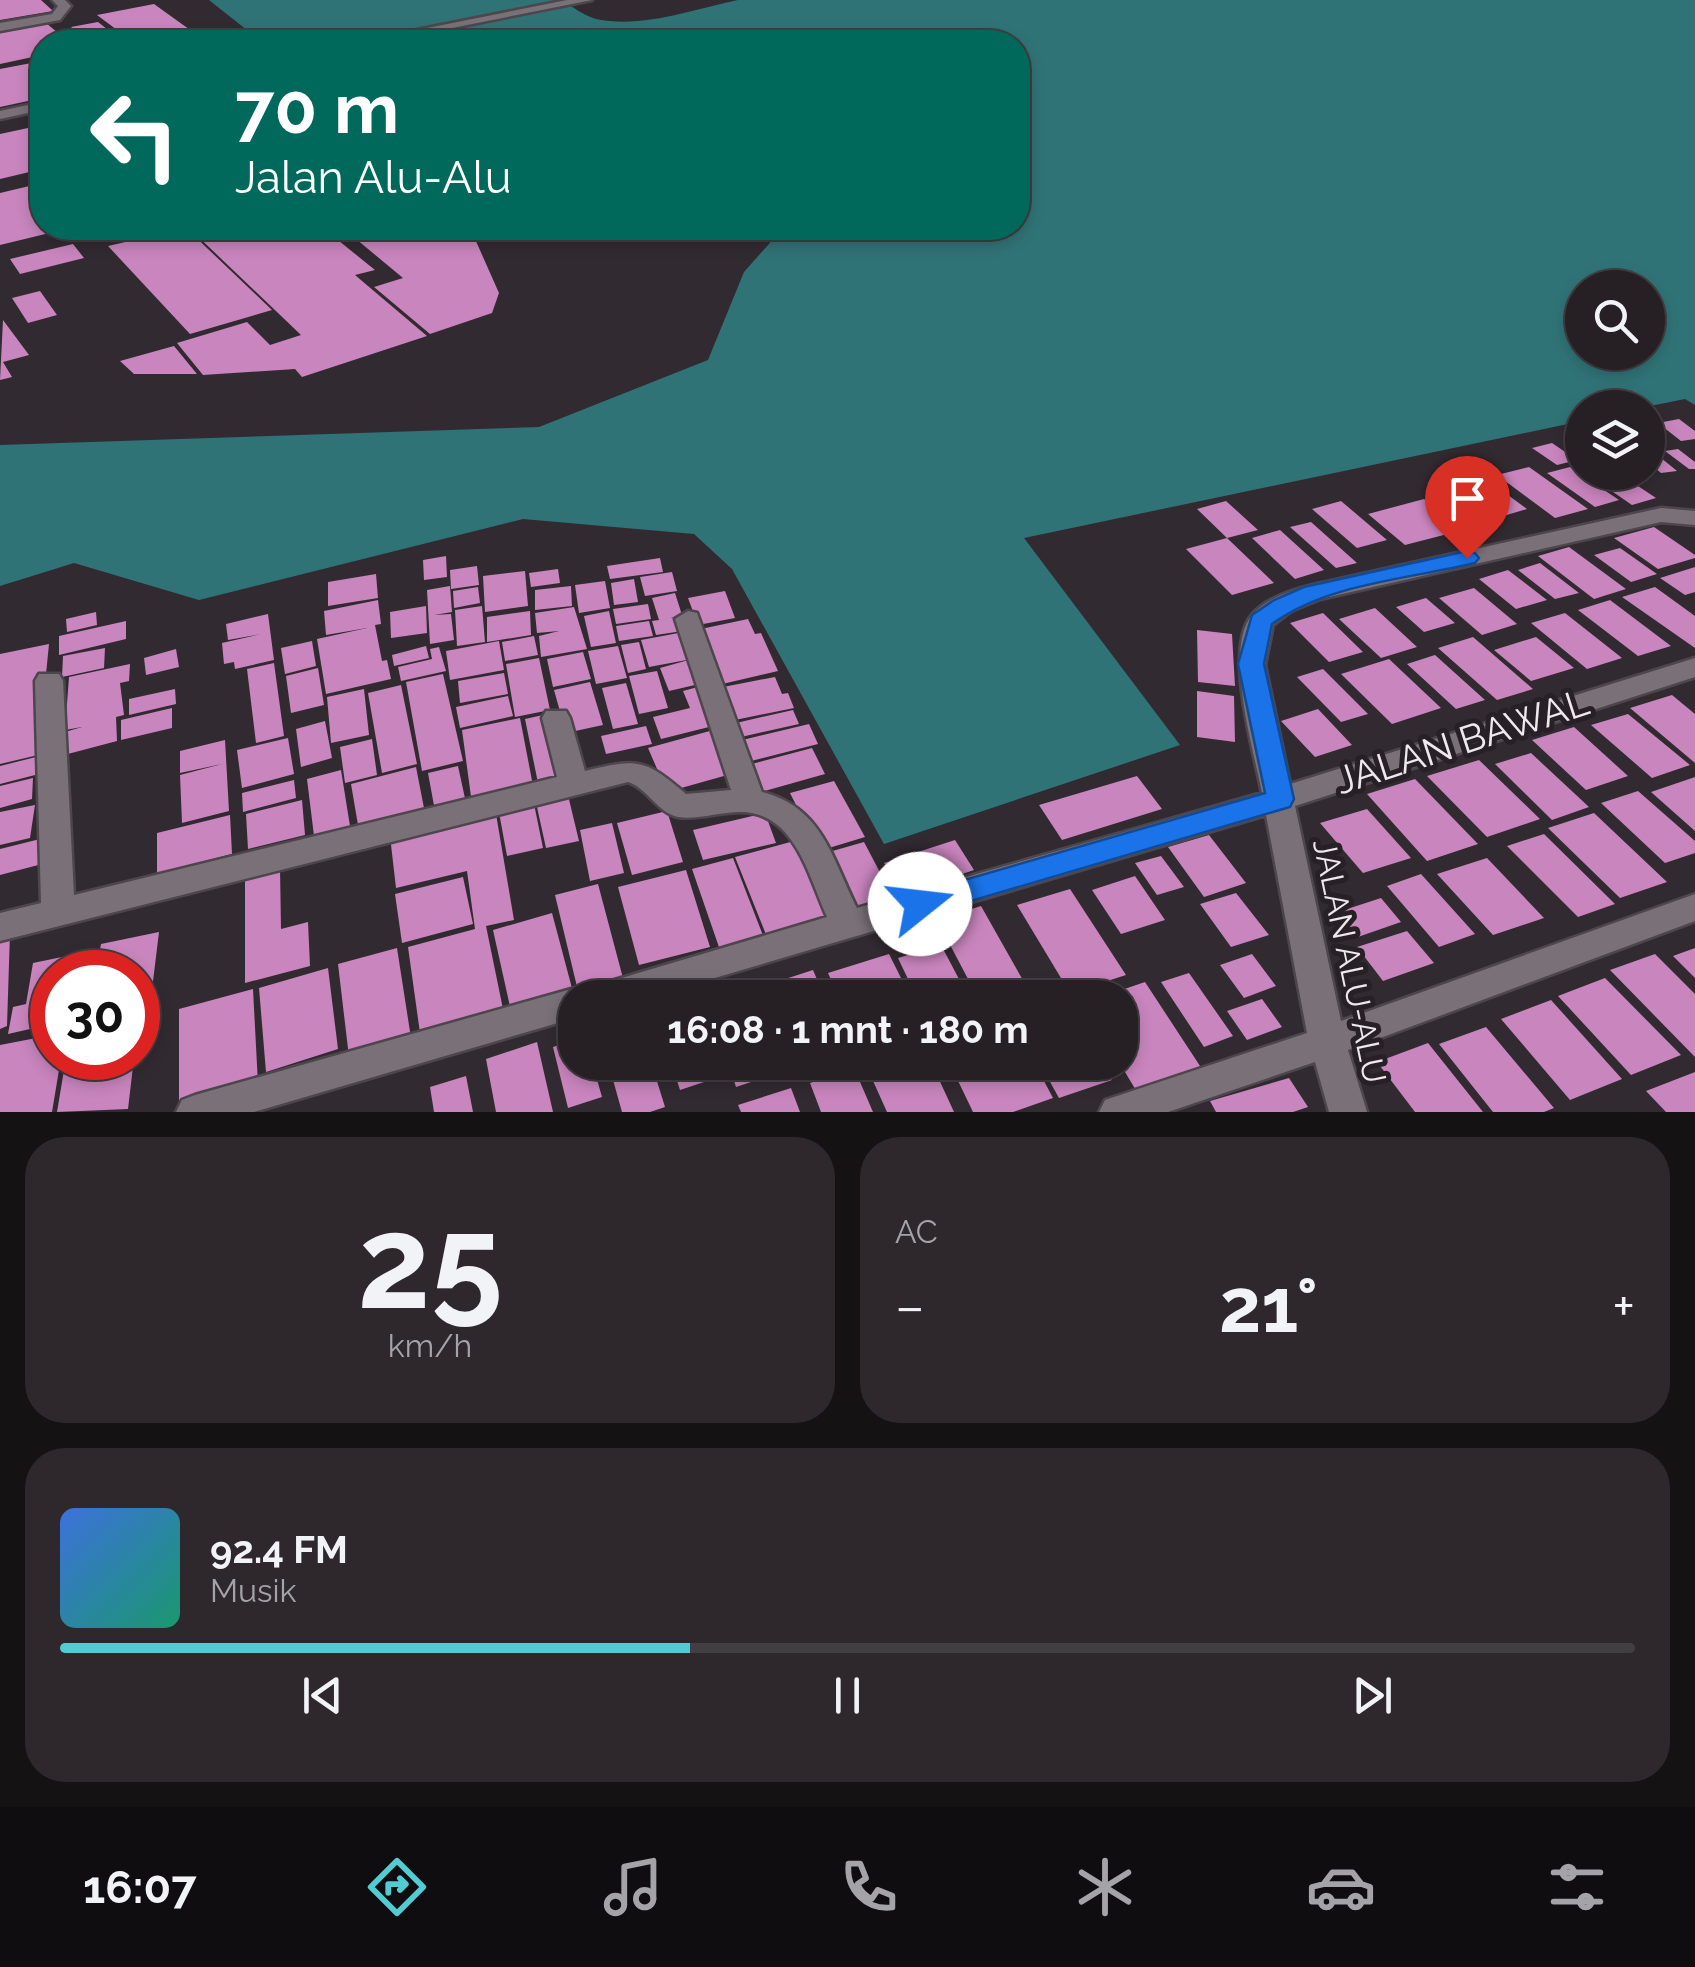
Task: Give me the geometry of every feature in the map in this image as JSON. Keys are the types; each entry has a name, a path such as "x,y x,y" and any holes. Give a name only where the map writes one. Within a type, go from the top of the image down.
{"street":[{"path":"0,27 56,17 65,6 58,0"},
{"path":"427,30 586,0"},
{"path":"0,115 30,109"},
{"name":"JALAN ALU-ALU","path":"1348,1112 1327,1042 1251,664 1261,621 1282,605 1313,592 1660,515 1695,518"},
{"path":"688,619 749,798"},
{"name":"JALAN BAWAL","path":"659,980 1280,799 1695,667"},
{"path":"50,681 58,912"},
{"path":"556,718 574,784"},
{"path":"0,926 636,771 680,806 749,798 776,806 799,823 848,926"},
{"path":"1118,1112 1327,1042 1695,907"},
{"path":"195,1112 558,1008"}],"water":[{"path":"209,0 561,0 596,19 631,22 738,0 1695,0 1695,405 1685,399 1665,403 1665,390 1565,390 1565,425 1024,538 1180,745 884,844 732,569 694,534 523,519 199,600 74,563 0,586 0,445 539,427 708,360 744,272 772,240 1030,240 1030,30 247,30"}],"building":[{"path":"0,0 41,0 53,11 0,20"},
{"path":"154,4 190,30 117,30 97,15"},
{"path":"98,22 108,30 75,30 71,27"},
{"path":"46,23 54,30 30,30 30,58 0,64 0,31"},
{"path":"30,63 30,101 0,107 0,69"},
{"path":"30,128 30,172 0,179 0,134"},
{"path":"30,186 30,238 0,245 0,193"},
{"path":"134,240 199,240 272,310 190,334 108,246"},
{"path":"202,240 338,240 375,270 355,275 427,336 302,377 295,369 203,375 177,343 247,322 270,345 301,335"},
{"path":"357,240 475,240 499,293 492,313 430,334 374,287 403,278"},
{"path":"73,244 84,258 20,274 10,259"},
{"path":"40,291 57,315 28,323 12,298"},
{"path":"3,320 29,355 3,362 12,377 0,380"},
{"path":"174,346 197,374 134,374 120,361"},
{"path":"1679,419 1695,431 1695,439 1681,441 1665,428 1665,422"},
{"path":"1552,443 1565,452 1565,463 1557,465 1532,448"},
{"path":"1678,449 1695,462 1695,469 1689,469 1665,451"},
{"path":"1665,461 1677,471 1665,472"},
{"path":"1529,467 1588,509 1555,518 1497,475"},
{"path":"1565,468 1565,486 1547,473"},
{"path":"1482,476 1527,509 1500,517 1455,483"},
{"path":"1571,490 1604,490 1619,500 1595,507"},
{"path":"1610,490 1644,490 1656,498 1632,505"},
{"path":"1455,492 1496,524 1470,531 1430,499"},
{"path":"1424,499 1463,530 1405,545 1368,514"},
{"path":"1226,501 1258,530 1227,538 1197,509"},
{"path":"1341,501 1387,540 1357,548 1312,509"},
{"path":"1311,522 1357,563 1336,568 1290,527"},
{"path":"1654,527 1695,558 1658,569 1614,538"},
{"path":"1280,530 1324,570 1295,579 1252,538"},
{"path":"1227,538 1274,583 1232,595 1186,549"},
{"path":"1569,547 1626,589 1594,599 1538,556"},
{"path":"1620,548 1657,574 1631,582 1594,555"},
{"path":"446,556 447,577 424,580 423,560"},
{"path":"660,558 663,572 610,579 607,566"},
{"path":"1540,563 1579,593 1555,599 1518,570"},
{"path":"477,566 479,585 451,589 450,570"},
{"path":"1695,567 1695,592 1685,595 1660,578"},
{"path":"558,569 560,583 531,587 529,573"},
{"path":"1508,570 1547,600 1516,609 1479,579"},
{"path":"525,571 528,606 485,612 483,576"},
{"path":"672,572 677,591 645,596 640,577"},
{"path":"376,574 378,598 328,606 328,582"},
{"path":"634,579 638,602 614,605 611,583"},
{"path":"605,581 610,608 579,613 575,585"},
{"path":"450,586 452,612 434,615 451,614 454,640 430,644 427,590"},
{"path":"571,586 572,606 535,610 535,590"},
{"path":"478,587 480,603 454,608 453,591"},
{"path":"1655,587 1695,616 1695,648 1622,597"},
{"path":"1474,588 1517,624 1482,635 1439,598"},
{"path":"725,591 735,618 698,625 688,598"},
{"path":"675,593 682,615 670,618 686,616 689,630 656,635 652,621 659,620 652,598"},
{"path":"1426,598 1455,623 1424,632 1396,607"},
{"path":"378,600 381,624 375,625 382,661 387,660 391,679 326,694 317,639 367,628 326,635 324,611"},
{"path":"1610,600 1671,646 1638,656 1578,610"},
{"path":"648,604 651,619 616,624 613,609"},
{"path":"426,606 427,633 391,638 390,612"},
{"path":"482,606 485,642 457,646 455,610"},
{"path":"574,607 587,649 541,657 539,636 559,631 537,633 535,613"},
{"path":"1375,608 1417,647 1381,658 1339,619"},
{"path":"530,611 531,635 487,642 487,617"},
{"path":"609,611 616,643 591,647 584,616"},
{"path":"96,612 97,625 67,632 66,619"},
{"path":"1323,613 1363,652 1329,662 1290,623"},
{"path":"1565,613 1622,658 1587,669 1531,623"},
{"path":"268,614 274,660 235,669 234,662 224,664 222,643 261,634 228,640 226,624"},
{"path":"748,619 755,634 761,633 778,671 718,685 696,630"},
{"path":"126,621 126,639 59,655 59,636"},
{"path":"649,621 653,636 619,641 616,626"},
{"path":"1197,630 1232,634 1235,686 1198,682"},
{"path":"689,631 708,682 669,691 660,668 692,659 649,667 641,640"},
{"path":"534,636 538,655 505,661 502,642"},
{"path":"1473,637 1533,689 1497,700 1438,648"},
{"path":"1536,637 1574,668 1531,681 1494,650"},
{"path":"312,641 316,666 285,674 281,648"},
{"path":"499,641 504,670 450,680 446,651"},
{"path":"639,642 646,669 628,673 621,645"},
{"path":"49,644 38,755 0,764 0,654"},
{"path":"426,646 429,658 394,666 392,655"},
{"path":"618,646 627,678 596,684 588,651"},
{"path":"439,647 446,671 401,681 398,667 432,659 430,649"},
{"path":"105,648 104,668 62,677 63,656"},
{"path":"176,649 179,667 146,675 144,658"},
{"path":"583,652 591,679 553,687 547,659"},
{"path":"1435,655 1485,700 1456,709 1407,664"},
{"path":"539,658 550,710 515,717 506,664"},
{"path":"1389,659 1441,708 1392,724 1341,674"},
{"path":"274,663 284,736 256,743 247,669"},
{"path":"130,664 129,681 120,683 124,715 116,717 117,741 64,755 65,732 82,727 65,730 69,677"},
{"path":"318,668 324,705 291,713 286,676"},
{"path":"1323,669 1368,714 1341,722 1297,677"},
{"path":"657,671 668,708 639,714 629,676"},
{"path":"504,673 508,694 460,703 458,681"},
{"path":"443,674 463,761 422,771 406,682"},
{"path":"775,677 794,708 735,720 723,687"},
{"path":"590,682 603,725 566,733 554,690"},
{"path":"626,683 638,724 613,729 602,688"},
{"path":"401,685 417,764 382,773 368,693"},
{"path":"705,685 721,724 661,739 653,717 690,708 683,691"},
{"path":"175,689 176,704 129,715 129,699"},
{"path":"364,689 369,735 331,743 327,697"},
{"path":"1197,691 1234,696 1235,742 1197,737"},
{"path":"1672,695 1695,714 1695,763 1630,708"},
{"path":"508,696 513,716 460,728 456,707"},
{"path":"172,708 172,728 121,740 121,720"},
{"path":"1318,709 1352,745 1315,757 1281,721"},
{"path":"793,710 799,724 741,737 736,723"},
{"path":"552,713 567,777 538,783 525,719"},
{"path":"1628,714 1690,765 1652,778 1591,725"},
{"path":"520,718 534,791 472,804 462,730"},
{"path":"325,721 332,758 301,767 296,729"},
{"path":"809,724 818,744 747,762 738,741"},
{"path":"646,726 652,744 606,754 601,736"},
{"path":"1574,727 1628,776 1586,790 1532,740"},
{"path":"717,729 738,772 667,792 648,748"},
{"path":"288,738 294,774 242,788 237,750"},
{"path":"372,739 377,775 345,783 340,747"},
{"path":"225,740 229,811 182,823 180,775 222,764 180,773 180,751"},
{"path":"812,748 825,774 761,792 748,765"},
{"path":"1531,753 1589,807 1552,820 1495,764"},
{"path":"36,757 35,775 0,784 0,766"},
{"path":"1479,760 1540,819 1487,837 1427,776"},
{"path":"458,766 466,803 435,811 428,773"},
{"path":"416,767 424,808 358,825 351,784"},
{"path":"341,770 350,826 314,836 307,779"},
{"path":"1137,776 1162,809 1062,840 1039,805"},
{"path":"1695,777 1695,831 1651,792"},
{"path":"33,778 32,799 0,808 0,786"},
{"path":"1415,779 1478,844 1427,861 1367,794"},
{"path":"294,780 296,798 243,812 242,793"},
{"path":"834,781 865,837 819,851 790,793"},
{"path":"567,791 579,841 546,848 535,798"},
{"path":"1638,791 1695,841 1695,853 1665,863 1601,803"},
{"path":"533,799 543,848 507,856 498,807"},
{"path":"302,800 305,835 248,849 246,814"},
{"path":"35,805 30,838 0,845 0,812"},
{"path":"1367,809 1411,858 1363,873 1320,823"},
{"path":"667,811 683,862 632,875 617,823"},
{"path":"765,813 776,843 703,860 693,830"},
{"path":"1594,813 1667,882 1620,898 1548,828"},
{"path":"496,814 514,920 486,926 503,1009 420,1033 408,947 475,929 467,871 396,888 390,836"},
{"path":"230,815 232,854 157,873 157,833"},
{"path":"612,823 624,873 590,881 580,830"},
{"path":"1544,834 1615,904 1578,917 1507,846"},
{"path":"1209,835 1246,883 1204,897 1168,847"},
{"path":"48,837 46,863 0,875 0,849"},
{"path":"955,840 974,870 902,895 884,863"},
{"path":"794,841 829,919 767,937 735,857"},
{"path":"864,842 894,899 857,910 829,852"},
{"path":"1161,856 1184,887 1157,895 1135,863"},
{"path":"733,858 764,938 720,950 692,869"},
{"path":"1487,858 1544,918 1493,935 1437,874"},
{"path":"280,868 281,929 308,922 310,966 245,983 245,875"},
{"path":"686,870 710,947 639,965 618,887"},
{"path":"1421,874 1475,934 1439,947 1387,886"},
{"path":"1135,876 1165,920 1121,934 1092,890"},
{"path":"463,877 473,924 402,943 395,894"},
{"path":"598,884 623,980 575,980 555,895"},
{"path":"1070,889 1126,975 1110,980 1062,980 1017,905"},
{"path":"1236,893 1269,935 1231,947 1200,904"},
{"path":"1381,898 1401,922 1355,938 1335,913"},
{"path":"981,906 1023,980 969,980 937,920"},
{"path":"552,913 570,980 558,980 558,997 511,1011 493,930"},
{"path":"1407,931 1434,963 1383,981 1357,947"},
{"path":"159,932 157,950 100,950 101,944"},
{"path":"10,933 7,1026 0,1029 0,936"},
{"path":"941,945 959,980 908,980 898,958"},
{"path":"397,948 411,1038 349,1057 338,964"},
{"path":"1695,948 1695,978 1673,956"},
{"path":"889,954 902,980 831,980 828,973"},
{"path":"1252,954 1276,986 1244,998 1220,965"},
{"path":"1655,954 1695,994 1695,1057 1610,970"},
{"path":"328,968 338,1049 266,1072 259,988"},
{"path":"813,970 817,980 782,980"},
{"path":"1189,973 1233,1036 1204,1047 1161,982"},
{"path":"1605,978 1681,1055 1631,1075 1558,996"},
{"path":"30,981 30,1029 8,1034 13,1007 26,1004"},
{"path":"1145,982 1202,1069 1137,1092 1130,1080 1138,1080 1138,984"},
{"path":"253,989 258,1084 179,1107 179,1009"},
{"path":"1262,999 1282,1027 1247,1040 1227,1011"},
{"path":"1551,1000 1622,1079 1570,1100 1501,1019"},
{"path":"1486,1027 1554,1108 1544,1112 1493,1112 1439,1044"},
{"path":"30,1039 30,1080 57,1080 52,1112 0,1112 0,1045"},
{"path":"537,1042 553,1112 496,1112 486,1059"},
{"path":"1428,1043 1483,1112 1415,1112 1377,1062"},
{"path":"1695,1072 1695,1112 1666,1112 1646,1091"},
{"path":"466,1076 473,1112 434,1112 430,1087"},
{"path":"1289,1078 1308,1107 1293,1112 1216,1112 1210,1101"},
{"path":"62,1080 131,1080 128,1109 57,1112"},
{"path":"561,1080 597,1080 602,1097 568,1108"},
{"path":"613,1080 657,1080 665,1107 650,1112 622,1112"},
{"path":"677,1080 710,1080 680,1090"},
{"path":"734,1080 757,1080 736,1087"},
{"path":"859,1080 873,1112 821,1112 810,1083"},
{"path":"873,1080 939,1080 954,1112 887,1112"},
{"path":"958,1080 1044,1080 1053,1098 1013,1112 973,1112"},
{"path":"1049,1080 1112,1080 1059,1098"},
{"path":"791,1088 800,1112 741,1112 738,1105"}],"route":[{"path":"920,904 1280,799 1251,664 1261,621 1282,605 1313,592 1467,558"}]}
